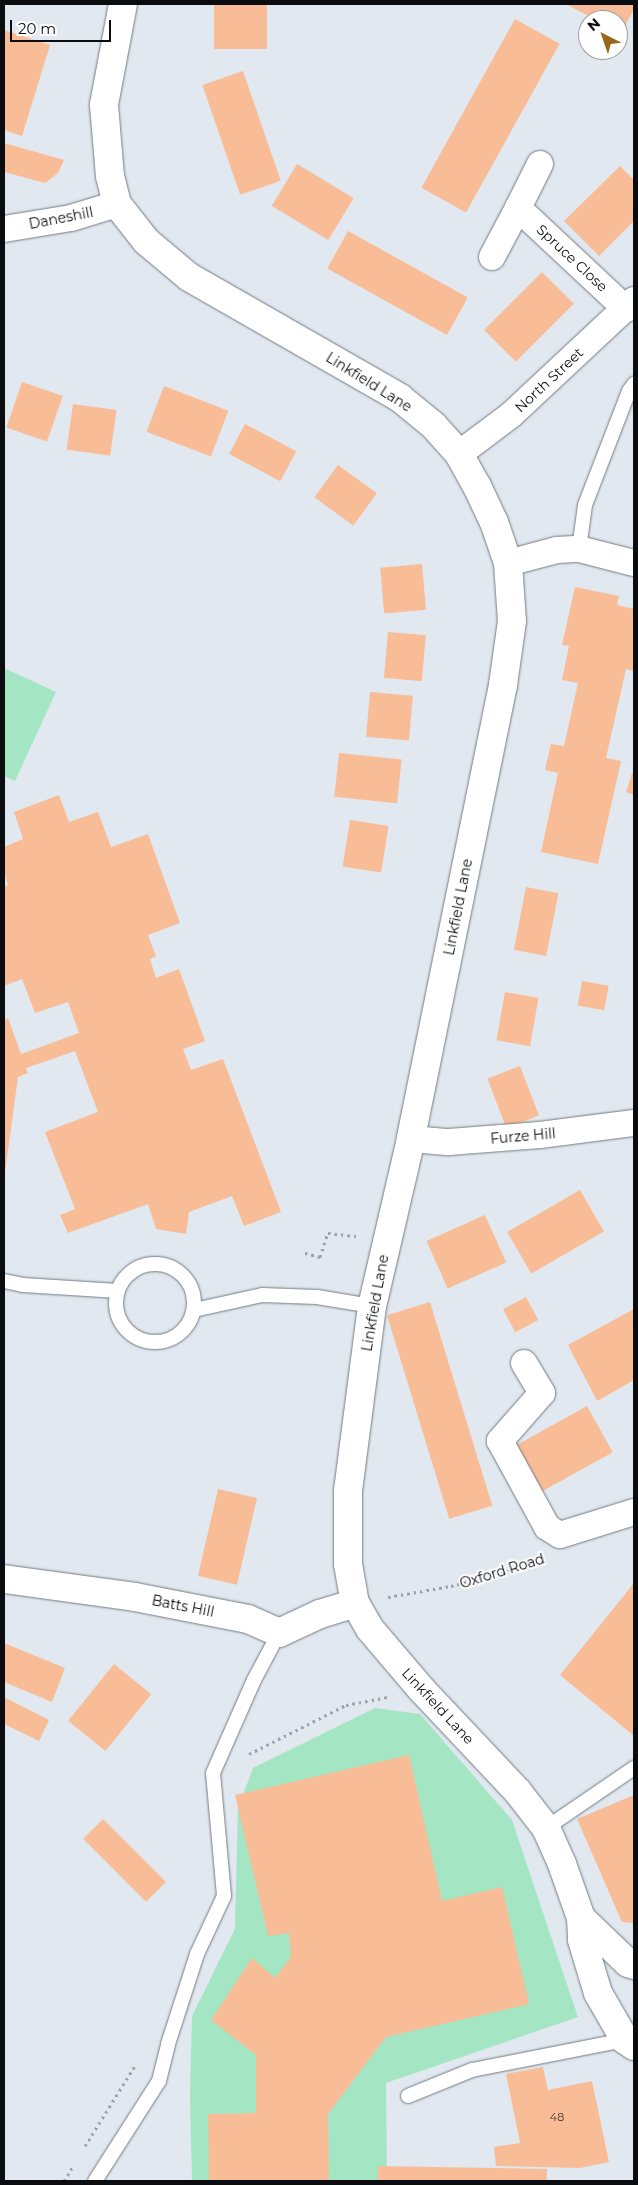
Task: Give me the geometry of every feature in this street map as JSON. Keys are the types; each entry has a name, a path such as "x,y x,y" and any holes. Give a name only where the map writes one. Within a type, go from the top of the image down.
{"street":[{"name":"Linkfield Lane","path":"123,4 104,105 110,176 117,204 146,241 189,277 400,398 433,425 459,454 494,522 508,562 512,621 503,685 411,1139 372,1306 348,1491 348,1564 354,1603 370,1630 422,1690 518,1792 546,1828 562,1864 581,1918 582,1940 598,1993 630,2043"},
{"path":"492,257 540,164"},
{"name":"Daneshill","path":"4,229 71,218 117,204"},
{"name":"Spruce Close","path":"518,208 630,305"},
{"name":"North Street","path":"459,454 512,414 630,305"},
{"path":"508,562 557,550 579,549 634,564"},
{"name":"Furze Hill","path":"411,1139 450,1142 531,1136 634,1123"},
{"path":"524,1363 542,1393 500,1440 547,1527 560,1535 634,1512"},
{"name":"Batts Hill","path":"4,1579 135,1597 238,1617 279,1633"},
{"path":"279,1633 320,1614 354,1603"},
{"name":"Linkfield Lane","path":"581,1918 628,1963 634,1965"}],"lane":[{"path":"579,549 585,505 629,392 634,384"},
{"path":"158,1263 171,1267 182,1274 190,1284 194,1297 194,1310 189,1322 182,1331 171,1338 159,1342 146,1341 134,1336 119,1317 116,1304 118,1291 124,1279 133,1270 145,1265 158,1263"},
{"path":"4,1281 23,1285 118,1291"},
{"path":"194,1310 262,1295 317,1297 372,1306"},
{"path":"95,2181 159,2081 168,2044 197,1954 224,1896 213,1773 254,1680 279,1633"},
{"path":"546,1828 634,1768"},
{"path":"408,2096 472,2070 630,2043"}],"path":[{"path":"305,1253 320,1257 328,1232"},
{"name":"Oxford Road","path":"354,1603 451,1586 543,1562 551,1557 560,1535"},
{"path":"213,1773 346,1705 422,1690"}],"green space":[{"path":"4,668 56,692 15,781 4,776"},
{"path":"375,1708 420,1714 512,1820 578,2017 386,2083 387,2181 192,2181 190,2096 192,2016 235,1929 238,1808 253,1768"}],"building":[{"path":"214,4 267,4 267,49 214,49"},
{"path":"566,4 634,4 634,9 628,20 628,10 578,10"},
{"path":"515,19 560,44 466,213 421,188"},
{"path":"4,30 50,45 22,136 4,130"},
{"path":"243,71 281,181 240,195 202,85"},
{"path":"4,143 64,160 58,173 45,183 4,172"},
{"path":"297,164 354,198 328,240 272,206"},
{"path":"620,166 634,180 634,221 599,256 564,221"},
{"path":"348,231 468,297 447,335 327,269"},
{"path":"542,272 574,304 516,362 484,330"},
{"path":"22,382 63,396 47,441 6,427"},
{"path":"164,386 228,411 211,456 146,432"},
{"path":"73,404 117,410 110,456 67,450"},
{"path":"245,424 296,451 280,481 229,454"},
{"path":"338,465 377,493 353,526 314,497"},
{"path":"422,564 426,610 384,613 380,568"},
{"path":"575,587 619,596 617,605 634,609 634,671 626,669 606,758 621,761 598,864 541,852 558,773 545,770 551,744 564,746 578,683 562,680 569,646 562,645"},
{"path":"388,632 426,635 422,681 384,678"},
{"path":"370,692 413,696 409,741 366,737"},
{"path":"339,753 402,760 397,803 334,797"},
{"path":"632,773 634,774 634,795 626,792"},
{"path":"59,795 69,822 98,812 111,847 148,834 180,923 148,935 156,956 150,959 156,978 179,969 205,1041 183,1049 191,1070 223,1059 281,1212 244,1226 232,1196 189,1212 186,1234 156,1229 148,1204 68,1233 60,1215 75,1209 45,1132 98,1112 75,1051 26,1068 28,1073 18,1077 4,1180 4,1020 8,1018 21,1054 79,1033 68,1002 35,1013 22,979 4,986 4,887 8,885 4,873 4,847 23,839 14,812"},
{"path":"350,820 389,826 381,873 343,866"},
{"path":"526,887 558,893 546,956 514,950"},
{"path":"582,981 609,986 604,1010 578,1006"},
{"path":"505,992 538,998 530,1046 496,1040"},
{"path":"520,1066 539,1115 506,1128 487,1079"},
{"path":"580,1190 604,1232 531,1274 507,1232"},
{"path":"485,1215 506,1263 448,1289 427,1241"},
{"path":"526,1297 538,1320 515,1332 503,1309"},
{"path":"430,1302 492,1506 449,1519 387,1315"},
{"path":"634,1309 634,1380 597,1401 568,1345"},
{"path":"587,1406 613,1452 542,1492 516,1445"},
{"path":"218,1489 257,1498 237,1585 198,1576"},
{"path":"634,1583 634,1736 560,1675"},
{"path":"4,1643 65,1668 52,1702 4,1682"},
{"path":"114,1664 151,1694 105,1751 68,1721"},
{"path":"4,1697 49,1720 39,1741 4,1724"},
{"path":"409,1755 442,1901 502,1887 529,2004 386,2037 328,2114 329,2181 209,2181 208,2114 256,2113 256,2055 211,2020 252,1958 275,1978 291,1957 289,1933 268,1936 235,1795"},
{"path":"634,1795 634,1923 622,1922 577,1819"},
{"path":"103,1819 166,1882 146,1902 83,1839"},
{"path":"543,2067 548,2090 592,2081 609,2162 580,2168 496,2166 494,2147 520,2143 506,2074"},
{"path":"378,2166 547,2169 547,2181 378,2181"}]}
